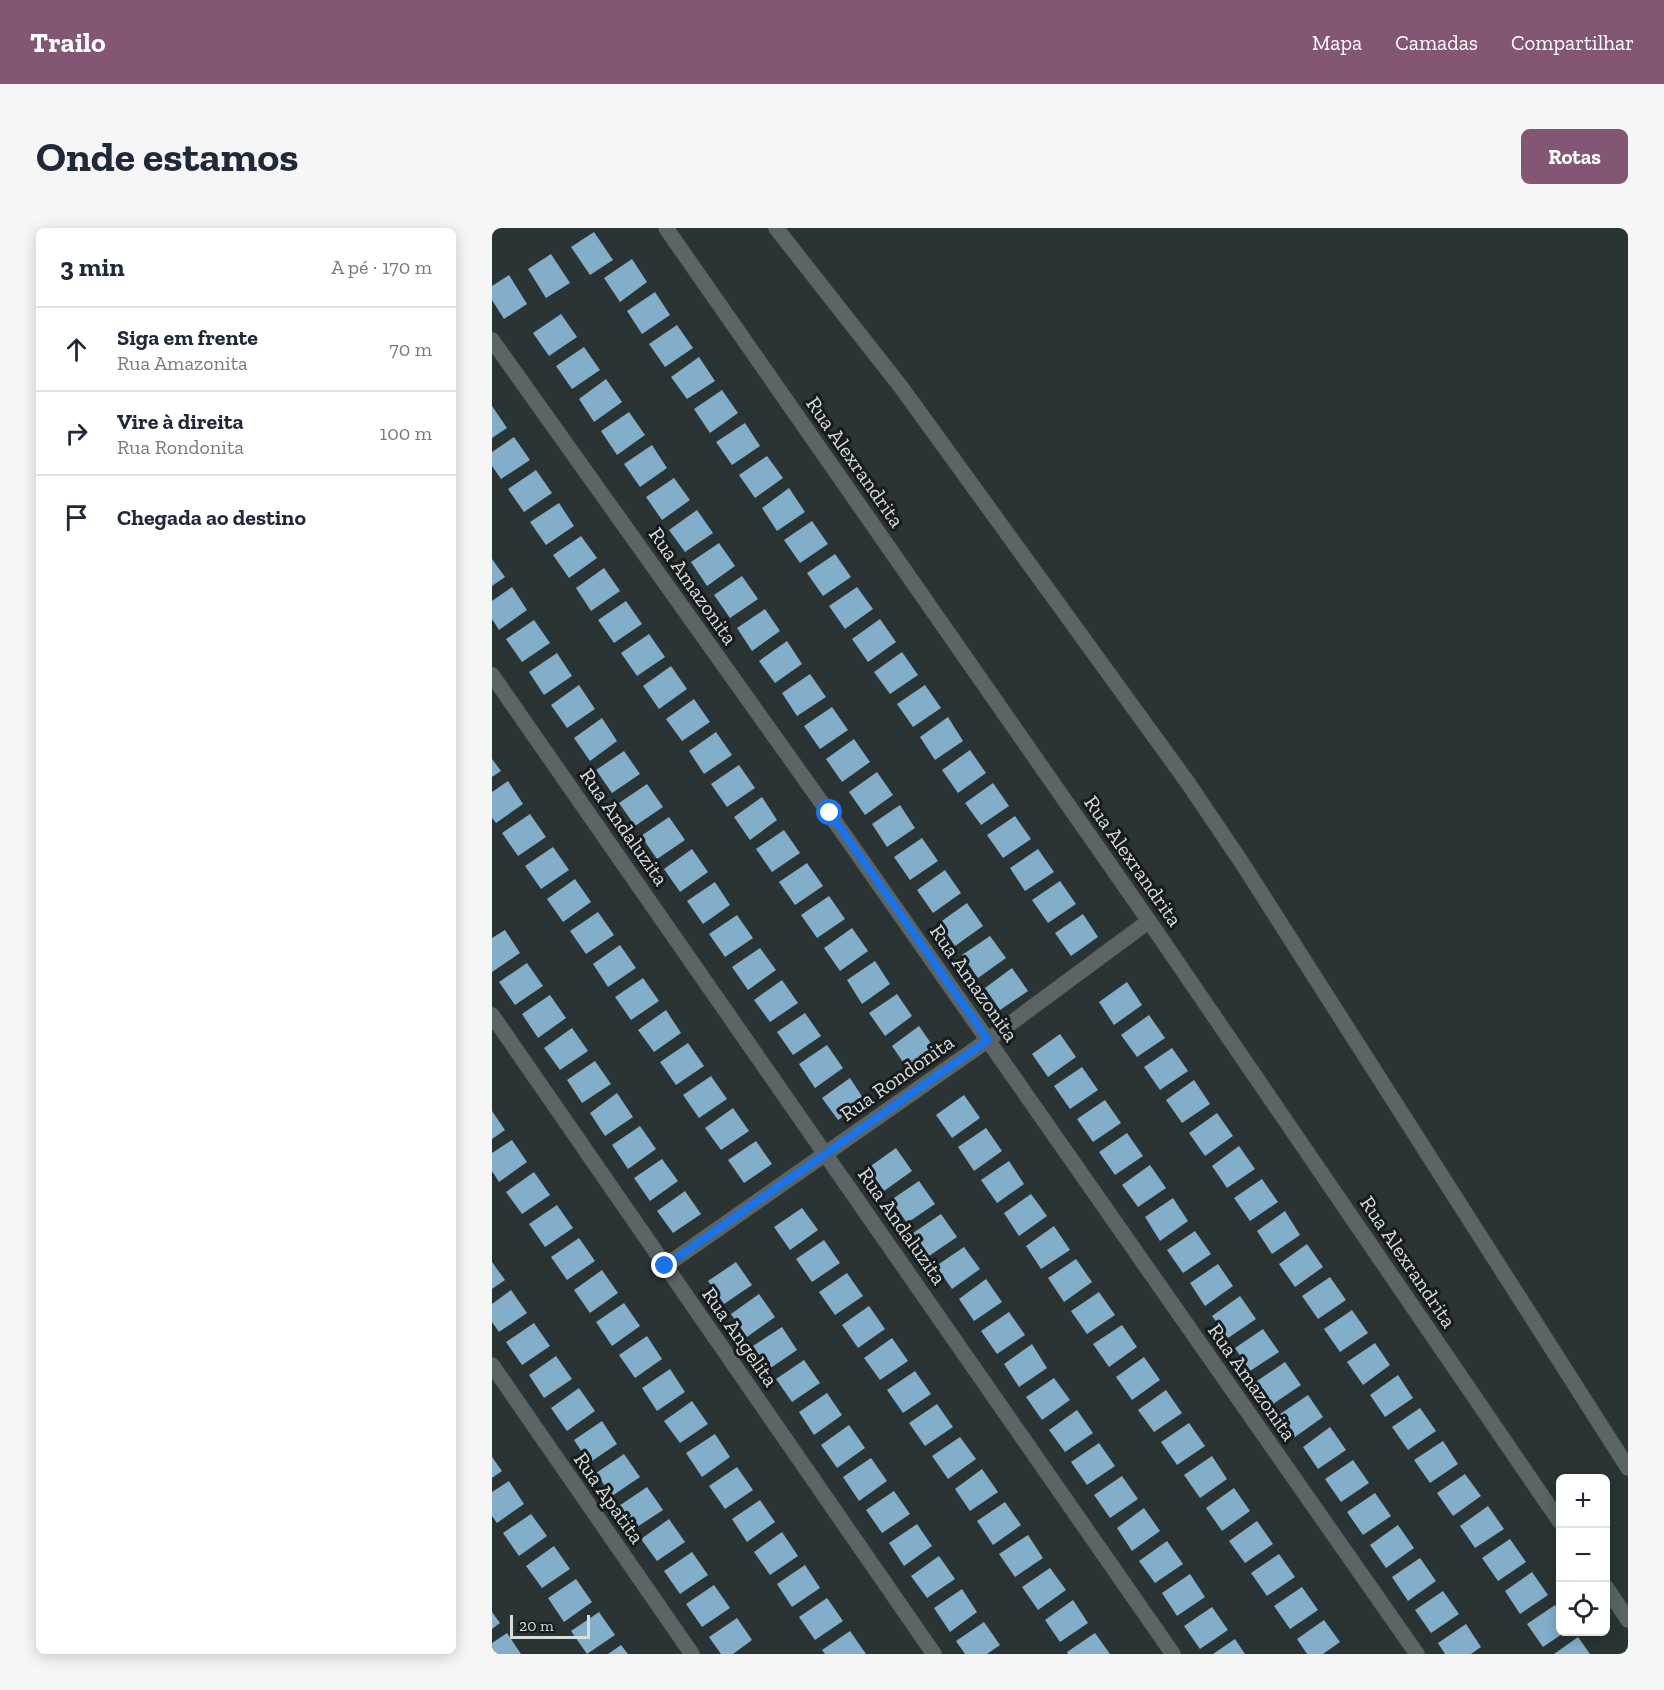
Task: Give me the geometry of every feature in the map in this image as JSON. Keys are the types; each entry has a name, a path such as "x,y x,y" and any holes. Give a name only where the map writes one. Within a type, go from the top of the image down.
{"street":[{"name":"Rua Alexrandrita","path":"666,228 1149,921 1556,1516"},
{"path":"776,228 901,387 1194,792 1255,883 1628,1468"},
{"name":"Rua Amazonita","path":"492,340 830,813 1417,1654"},
{"name":"Rua Andaluzita","path":"492,675 1173,1654"},
{"name":"Rua Rondonita","path":"665,1266 988,1040 1149,921"},
{"name":"Rua Angelita","path":"492,1015 933,1654"},
{"name":"Rua Apatita","path":"492,1365 692,1654"},
{"path":"1610,1594 1628,1620"}],"building":[{"path":"594,232 613,260 590,275 571,247"},
{"path":"551,254 570,283 546,298 528,269"},
{"path":"632,259 647,282 620,302 604,278"},
{"path":"509,275 527,304 504,319 492,300 492,286"},
{"path":"655,292 670,315 642,334 627,311"},
{"path":"561,314 577,337 549,356 533,333"},
{"path":"677,325 693,348 665,367 649,344"},
{"path":"584,347 600,370 572,389 556,366"},
{"path":"699,357 715,381 687,399 671,377"},
{"path":"606,379 622,402 594,422 579,399"},
{"path":"722,390 738,413 710,433 694,409"},
{"path":"492,406 507,428 492,438"},
{"path":"629,412 645,435 617,455 601,431"},
{"path":"745,423 760,446 732,465 716,442"},
{"path":"514,437 530,460 501,479 492,466 492,452"},
{"path":"652,445 667,468 640,487 624,464"},
{"path":"767,456 783,478 755,498 739,475"},
{"path":"536,470 552,493 524,512 508,489"},
{"path":"674,478 690,500 662,520 646,497"},
{"path":"789,488 805,512 777,531 762,508"},
{"path":"559,503 574,526 546,545 530,522"},
{"path":"697,510 713,533 685,552 669,530"},
{"path":"812,521 828,544 800,563 784,540"},
{"path":"581,536 597,558 569,578 553,555"},
{"path":"719,543 735,566 707,586 691,562"},
{"path":"835,554 851,577 823,596 807,573"},
{"path":"492,559 505,577 492,586"},
{"path":"604,568 620,591 591,611 576,588"},
{"path":"742,576 758,599 730,618 714,595"},
{"path":"512,587 527,610 499,630 492,619 492,601"},
{"path":"857,587 873,609 845,629 829,606"},
{"path":"626,601 642,624 614,643 598,620"},
{"path":"765,609 780,631 752,651 737,628"},
{"path":"880,619 896,642 868,662 852,639"},
{"path":"534,620 550,643 522,662 506,639"},
{"path":"649,634 665,657 637,676 621,653"},
{"path":"787,641 802,664 775,683 759,661"},
{"path":"902,652 918,675 890,694 874,672"},
{"path":"557,653 572,676 544,695 529,672"},
{"path":"671,666 687,689 659,709 643,686"},
{"path":"810,674 826,697 797,716 782,693"},
{"path":"579,685 595,709 567,728 551,705"},
{"path":"925,685 941,708 913,727 897,704"},
{"path":"694,699 710,722 682,741 666,719"},
{"path":"832,707 848,730 820,749 804,726"},
{"path":"948,717 963,741 935,760 920,737"},
{"path":"602,718 617,741 590,761 574,738"},
{"path":"716,732 732,755 704,774 689,751"},
{"path":"854,739 870,762 842,782 826,759"},
{"path":"970,750 986,773 958,793 942,770"},
{"path":"624,751 640,774 612,793 596,770"},
{"path":"492,759 501,771 492,777"},
{"path":"739,765 755,788 727,807 711,784"},
{"path":"877,772 893,795 865,815 849,792"},
{"path":"508,781 523,804 496,823 492,818 492,792"},
{"path":"993,783 1009,806 981,825 965,803"},
{"path":"647,784 663,807 635,826 619,803"},
{"path":"762,797 777,820 750,840 734,817"},
{"path":"900,805 915,828 887,847 872,824"},
{"path":"530,814 546,837 518,856 502,833"},
{"path":"1015,816 1031,839 1003,858 987,835"},
{"path":"669,817 685,840 657,859 641,836"},
{"path":"784,830 800,853 772,872 756,849"},
{"path":"922,838 938,861 910,880 894,857"},
{"path":"553,847 569,870 541,889 525,866"},
{"path":"692,849 708,872 680,892 664,869"},
{"path":"1038,849 1054,872 1025,891 1010,868"},
{"path":"807,863 823,886 795,905 779,882"},
{"path":"945,870 961,893 933,913 917,890"},
{"path":"575,879 591,902 563,922 547,899"},
{"path":"1060,881 1076,904 1048,923 1032,900"},
{"path":"715,882 730,905 703,924 687,901"},
{"path":"829,896 845,919 817,938 801,915"},
{"path":"967,903 983,926 955,946 939,923"},
{"path":"598,912 614,935 586,954 570,931"},
{"path":"1083,914 1098,937 1071,956 1055,933"},
{"path":"737,915 753,938 725,957 709,934"},
{"path":"852,928 868,951 840,971 824,948"},
{"path":"505,930 520,953 492,972 492,938"},
{"path":"990,936 1006,958 978,978 962,955"},
{"path":"620,945 636,968 608,987 593,964"},
{"path":"760,948 776,970 748,990 732,967"},
{"path":"875,961 890,984 862,1004 847,980"},
{"path":"527,963 543,986 515,1005 499,982"},
{"path":"1012,968 1028,991 1000,1010 985,988"},
{"path":"643,978 659,1001 631,1020 615,997"},
{"path":"782,980 798,1003 770,1022 754,1000"},
{"path":"1127,982 1142,1005 1114,1025 1099,1002"},
{"path":"897,994 912,1016 885,1036 869,1013"},
{"path":"550,995 566,1018 538,1038 522,1014"},
{"path":"666,1010 681,1033 654,1052 638,1030"},
{"path":"805,1013 821,1036 793,1055 777,1032"},
{"path":"1149,1015 1165,1038 1137,1057 1121,1035"},
{"path":"919,1026 935,1049 907,1068 892,1046"},
{"path":"572,1028 588,1051 560,1070 544,1048"},
{"path":"1060,1034 1076,1057 1048,1077 1032,1054"},
{"path":"688,1043 704,1066 676,1085 660,1062"},
{"path":"827,1045 843,1068 815,1088 799,1064"},
{"path":"1172,1048 1188,1071 1160,1090 1144,1067"},
{"path":"595,1061 611,1084 582,1103 567,1080"},
{"path":"1082,1067 1098,1090 1070,1109 1054,1086"},
{"path":"711,1076 727,1099 699,1118 683,1095"},
{"path":"850,1078 865,1101 838,1120 822,1098"},
{"path":"1194,1080 1210,1104 1182,1123 1166,1100"},
{"path":"617,1093 633,1117 605,1136 590,1113"},
{"path":"964,1095 980,1118 952,1138 936,1115"},
{"path":"1105,1100 1121,1123 1093,1142 1077,1119"},
{"path":"733,1108 749,1131 721,1150 705,1128"},
{"path":"492,1111 505,1130 492,1139"},
{"path":"1217,1113 1233,1136 1205,1156 1189,1133"},
{"path":"640,1126 656,1149 628,1169 612,1145"},
{"path":"986,1128 1002,1151 974,1171 958,1147"},
{"path":"1127,1133 1143,1156 1115,1175 1099,1152"},
{"path":"512,1140 527,1162 499,1182 492,1171 492,1153"},
{"path":"756,1141 772,1164 744,1183 728,1160"},
{"path":"1239,1146 1255,1169 1227,1188 1212,1166"},
{"path":"896,1148 912,1171 884,1191 868,1168"},
{"path":"662,1159 678,1181 650,1201 634,1178"},
{"path":"1009,1161 1024,1184 997,1203 981,1180"},
{"path":"1150,1165 1166,1188 1138,1207 1122,1185"},
{"path":"534,1172 550,1195 522,1214 506,1192"},
{"path":"1262,1179 1278,1202 1250,1221 1234,1198"},
{"path":"919,1181 935,1204 907,1223 891,1200"},
{"path":"685,1191 701,1214 673,1233 657,1211"},
{"path":"1031,1194 1047,1216 1019,1236 1004,1213"},
{"path":"1173,1198 1188,1221 1160,1241 1145,1217"},
{"path":"557,1205 573,1228 545,1247 529,1224"},
{"path":"802,1208 818,1230 790,1250 774,1227"},
{"path":"1285,1211 1300,1235 1272,1254 1257,1231"},
{"path":"941,1214 957,1237 929,1256 913,1233"},
{"path":"1054,1226 1070,1250 1041,1269 1026,1246"},
{"path":"1195,1231 1211,1254 1183,1273 1167,1250"},
{"path":"579,1238 595,1261 567,1280 551,1257"},
{"path":"824,1240 840,1263 812,1282 796,1259"},
{"path":"1307,1244 1323,1267 1295,1287 1279,1264"},
{"path":"964,1247 980,1269 952,1289 936,1266"},
{"path":"1076,1259 1092,1282 1064,1302 1048,1278"},
{"path":"492,1262 505,1280 492,1289"},
{"path":"736,1262 752,1285 724,1304 708,1281"},
{"path":"1218,1264 1233,1286 1205,1306 1190,1283"},
{"path":"602,1270 618,1293 590,1313 574,1290"},
{"path":"847,1273 863,1296 835,1315 819,1292"},
{"path":"1330,1277 1346,1300 1318,1319 1302,1296"},
{"path":"986,1279 1002,1302 974,1321 959,1299"},
{"path":"511,1290 527,1313 499,1332 492,1322 492,1304"},
{"path":"1099,1292 1115,1315 1087,1334 1071,1311"},
{"path":"759,1294 775,1317 747,1337 731,1314"},
{"path":"1240,1296 1256,1319 1228,1338 1212,1316"},
{"path":"624,1303 640,1326 612,1346 596,1322"},
{"path":"869,1306 885,1329 858,1348 842,1325"},
{"path":"1352,1310 1368,1333 1340,1352 1324,1329"},
{"path":"1009,1312 1025,1335 997,1354 981,1331"},
{"path":"534,1323 550,1346 522,1365 506,1342"},
{"path":"1122,1325 1137,1347 1109,1367 1093,1344"},
{"path":"782,1327 797,1350 769,1369 753,1346"},
{"path":"1263,1329 1279,1352 1250,1371 1235,1348"},
{"path":"647,1336 662,1359 635,1378 619,1355"},
{"path":"892,1338 908,1361 880,1380 864,1358"},
{"path":"1375,1343 1390,1365 1363,1385 1347,1362"},
{"path":"1032,1344 1047,1368 1019,1387 1004,1364"},
{"path":"556,1356 572,1379 544,1398 529,1375"},
{"path":"1144,1357 1160,1380 1132,1400 1116,1377"},
{"path":"804,1360 820,1383 792,1402 776,1379"},
{"path":"1285,1362 1301,1385 1273,1404 1257,1381"},
{"path":"670,1369 685,1392 657,1411 642,1388"},
{"path":"915,1371 931,1394 903,1413 887,1390"},
{"path":"1398,1375 1413,1398 1385,1417 1370,1395"},
{"path":"1054,1378 1070,1400 1042,1420 1026,1397"},
{"path":"579,1388 595,1411 567,1431 551,1408"},
{"path":"1166,1390 1182,1413 1154,1432 1138,1410"},
{"path":"827,1393 842,1415 814,1435 799,1412"},
{"path":"1308,1395 1323,1417 1295,1437 1280,1414"},
{"path":"692,1401 708,1424 680,1443 664,1421"},
{"path":"937,1404 953,1427 925,1446 909,1423"},
{"path":"1420,1408 1436,1431 1408,1450 1392,1427"},
{"path":"1077,1410 1093,1433 1065,1452 1049,1430"},
{"path":"602,1421 617,1444 589,1463 574,1440"},
{"path":"1189,1423 1205,1446 1177,1465 1161,1442"},
{"path":"849,1425 865,1448 837,1468 821,1445"},
{"path":"1330,1427 1346,1450 1318,1469 1303,1447"},
{"path":"715,1434 730,1457 702,1477 686,1453"},
{"path":"960,1437 976,1459 948,1479 932,1456"},
{"path":"1443,1441 1458,1464 1430,1483 1414,1460"},
{"path":"1099,1443 1115,1466 1087,1485 1071,1462"},
{"path":"624,1454 640,1477 612,1496 596,1473"},
{"path":"1212,1456 1227,1479 1200,1498 1184,1475"},
{"path":"492,1457 502,1471 492,1478"},
{"path":"871,1458 887,1481 859,1501 843,1477"},
{"path":"1353,1460 1369,1483 1341,1502 1325,1479"},
{"path":"737,1467 753,1490 725,1509 709,1486"},
{"path":"982,1469 998,1492 970,1511 955,1489"},
{"path":"1465,1474 1481,1496 1453,1516 1437,1493"},
{"path":"1122,1476 1138,1499 1110,1518 1094,1495"},
{"path":"509,1481 524,1504 497,1523 492,1516 492,1492"},
{"path":"647,1487 663,1510 634,1529 619,1506"},
{"path":"1234,1488 1250,1511 1222,1531 1206,1508"},
{"path":"894,1491 910,1514 882,1533 866,1510"},
{"path":"1375,1493 1391,1516 1363,1535 1347,1512"},
{"path":"760,1500 775,1522 747,1542 732,1519"},
{"path":"1005,1502 1021,1525 993,1545 977,1521"},
{"path":"1488,1506 1504,1529 1475,1548 1460,1526"},
{"path":"1144,1508 1160,1531 1132,1551 1117,1528"},
{"path":"531,1514 547,1536 519,1556 503,1533"},
{"path":"669,1519 685,1542 657,1561 641,1539"},
{"path":"1257,1521 1273,1544 1245,1563 1229,1541"},
{"path":"917,1524 932,1546 904,1566 889,1543"},
{"path":"1398,1525 1414,1548 1386,1568 1370,1545"},
{"path":"782,1532 798,1556 770,1575 754,1552"},
{"path":"1028,1535 1043,1558 1015,1577 999,1554"},
{"path":"1510,1539 1526,1562 1498,1581 1482,1558"},
{"path":"1167,1541 1183,1564 1155,1583 1139,1561"},
{"path":"554,1546 570,1569 542,1588 526,1566"},
{"path":"692,1552 708,1575 680,1594 664,1571"},
{"path":"1279,1554 1295,1577 1267,1596 1251,1573"},
{"path":"939,1556 955,1579 927,1598 911,1576"},
{"path":"1420,1558 1436,1581 1408,1601 1392,1577"},
{"path":"805,1565 820,1588 792,1607 777,1584"},
{"path":"1050,1568 1066,1590 1038,1610 1022,1587"},
{"path":"1532,1572 1548,1595 1520,1614 1505,1591"},
{"path":"1190,1574 1205,1597 1177,1616 1162,1593"},
{"path":"576,1579 592,1602 564,1622 548,1598"},
{"path":"714,1585 730,1608 702,1627 686,1604"},
{"path":"1302,1587 1318,1610 1290,1629 1274,1606"},
{"path":"962,1589 977,1612 950,1632 934,1608"},
{"path":"1443,1591 1459,1614 1431,1633 1415,1610"},
{"path":"827,1598 843,1621 815,1640 799,1617"},
{"path":"1073,1600 1088,1623 1060,1642 1045,1620"},
{"path":"1555,1605 1556,1636 1559,1636 1543,1647 1527,1624"},
{"path":"1212,1607 1228,1630 1200,1649 1184,1626"},
{"path":"492,1612 500,1623 492,1629"},
{"path":"599,1612 615,1635 587,1654 571,1631"},
{"path":"737,1618 752,1640 733,1654 721,1654 709,1637"},
{"path":"1324,1620 1340,1642 1323,1654 1307,1654 1297,1639"},
{"path":"984,1622 1000,1645 987,1654 965,1654 956,1641"},
{"path":"1466,1624 1481,1647 1471,1654 1445,1654 1438,1643"},
{"path":"850,1631 866,1654 825,1654 822,1650"},
{"path":"507,1633 521,1654 492,1654 492,1643"},
{"path":"1095,1633 1110,1654 1068,1654 1067,1652"},
{"path":"1578,1637 1590,1654 1554,1654"},
{"path":"1235,1639 1245,1654 1213,1654"},
{"path":"621,1645 628,1654 608,1654"}],"route":[{"path":"665,1266 988,1040 830,813"}]}
